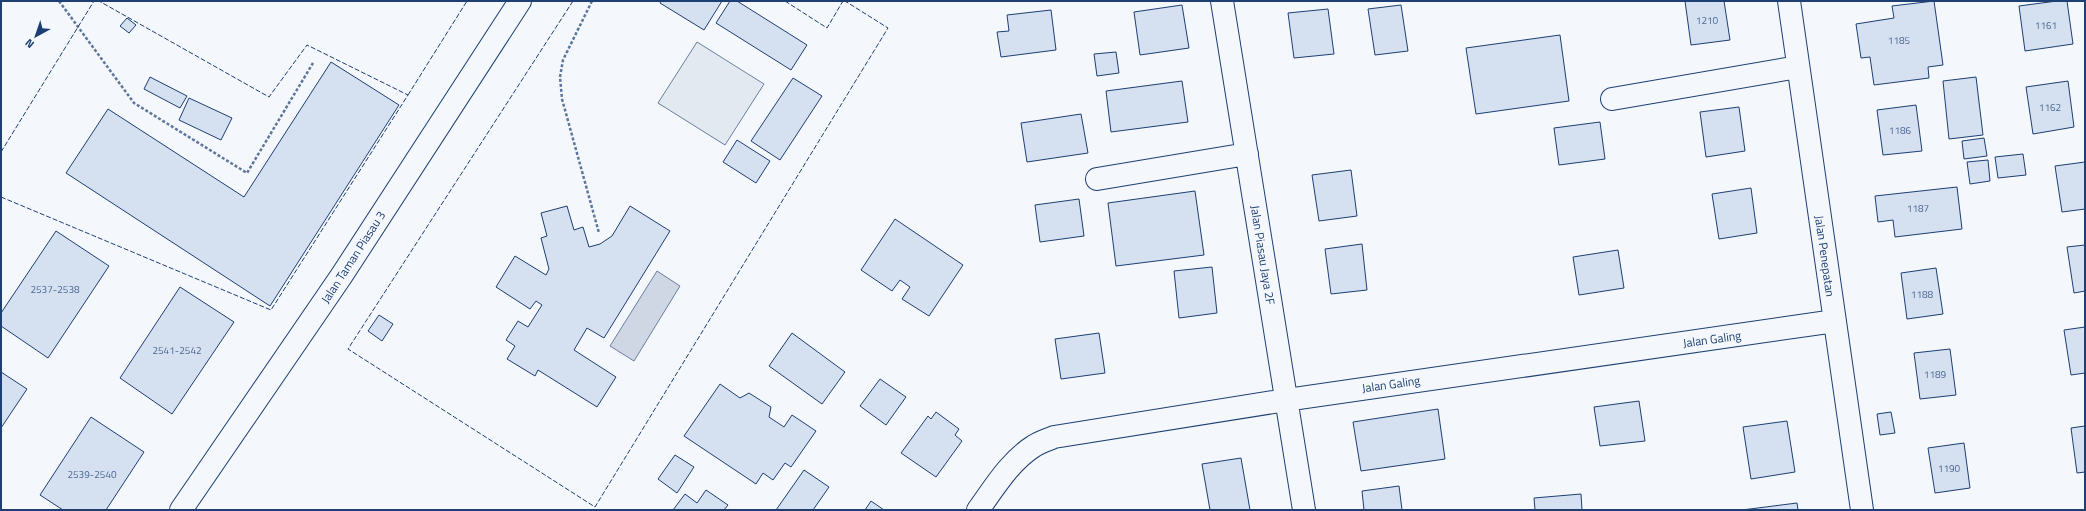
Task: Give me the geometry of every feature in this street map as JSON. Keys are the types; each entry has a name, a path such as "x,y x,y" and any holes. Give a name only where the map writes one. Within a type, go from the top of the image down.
{"street":[{"name":"Jalan Taman Piasau 3","path":"181,510 342,275 520,1"},
{"name":"Jalan Piasau Jaya 2F","path":"1222,1 1304,510"},
{"name":"Jalan Penepatan","path":"1789,1 1862,510"},
{"path":"1612,100 1798,67"},
{"path":"1097,179 1247,154"},
{"name":"Jalan Galing","path":"978,510 1005,474 1021,456 1034,446 1054,437 1286,400 1835,321"}],"path":[{"path":"59,1 134,103 247,173 313,63"},
{"path":"592,1 563,60 560,77 562,99 599,233"}],"shaded area":[{"path":"697,42 764,84 725,145 658,103"},
{"path":"657,271 680,286 634,361 610,346"}],"building":[{"path":"661,1 722,1 704,30 660,3"},
{"path":"730,1 737,1 807,45 791,70 716,23"},
{"path":"1685,1 1724,1 1730,40 1691,45"},
{"path":"1934,1 1943,65 1928,67 1929,78 1874,85 1870,57 1861,58 1856,24 1894,18 1892,6"},
{"path":"2067,1 2073,44 2025,51 2019,6"},
{"path":"1182,5 1189,48 1140,55 1134,12"},
{"path":"1401,5 1408,51 1375,55 1368,9"},
{"path":"1328,9 1334,54 1294,58 1288,13"},
{"path":"1051,10 1056,50 1001,57 997,32 1009,31 1007,15"},
{"path":"127,18 136,25 129,33 120,26"},
{"path":"1560,35 1569,101 1476,114 1466,48"},
{"path":"1116,52 1119,73 1097,76 1094,54"},
{"path":"331,62 399,105 270,306 66,173 108,109 244,197"},
{"path":"150,77 187,96 180,108 144,89"},
{"path":"1976,77 1983,135 1949,139 1943,81"},
{"path":"793,78 822,96 780,160 751,141"},
{"path":"1182,81 1188,122 1111,132 1106,91"},
{"path":"2068,81 2074,127 2033,134 2026,87"},
{"path":"189,98 232,118 221,140 179,120"},
{"path":"1916,105 1922,151 1883,155 1877,110"},
{"path":"1739,107 1745,151 1706,157 1700,112"},
{"path":"1081,114 1088,153 1027,162 1021,123"},
{"path":"1600,122 1605,159 1559,165 1554,128"},
{"path":"1984,138 1987,156 1964,159 1962,141"},
{"path":"737,140 770,161 756,183 723,162"},
{"path":"2023,154 2026,175 1998,178 1995,157"},
{"path":"1988,160 1990,181 1970,184 1967,162"},
{"path":"2085,162 2085,209 2062,212 2055,166"},
{"path":"1351,170 1357,216 1319,221 1312,175"},
{"path":"1957,187 1962,229 1895,237 1893,220 1878,222 1875,196"},
{"path":"1751,188 1757,233 1719,239 1712,194"},
{"path":"1195,191 1204,255 1116,266 1108,203"},
{"path":"1079,199 1084,236 1040,242 1035,205"},
{"path":"567,206 574,230 583,227 589,247 600,244 612,236 630,206 670,231 604,338 587,328 574,350 616,377 597,407 538,370 535,376 507,359 515,346 506,340 518,321 528,327 542,305 536,301 530,309 496,287 515,256 546,275 549,269 541,238 547,236 541,213"},
{"path":"895,219 963,265 929,316 902,299 910,287 900,280 892,291 861,270"},
{"path":"56,231 109,266 48,358 1,326 1,313"},
{"path":"1362,244 1367,290 1331,294 1325,249"},
{"path":"2085,245 2085,291 2074,293 2067,247"},
{"path":"1618,250 1624,288 1579,295 1573,257"},
{"path":"1212,267 1217,313 1179,318 1174,271"},
{"path":"1936,268 1943,314 1907,319 1901,273"},
{"path":"180,287 234,322 172,414 120,378"},
{"path":"379,315 393,324 382,341 368,331"},
{"path":"2085,327 2085,373 2071,375 2064,330"},
{"path":"792,333 845,372 822,404 769,366"},
{"path":"1099,333 1105,373 1061,379 1055,339"},
{"path":"1950,349 1956,395 1920,399 1914,353"},
{"path":"1,372 27,389 1,428"},
{"path":"880,379 906,397 886,425 860,406"},
{"path":"720,384 740,398 749,393 771,407 769,417 784,427 792,415 816,431 791,467 785,463 773,480 763,473 756,484 684,436"},
{"path":"1639,401 1645,441 1600,446 1594,407"},
{"path":"1438,409 1445,459 1361,471 1353,422"},
{"path":"936,412 959,429 955,435 962,441 936,477 901,453 928,416 931,419"},
{"path":"1891,412 1895,433 1880,435 1877,414"},
{"path":"91,417 144,452 106,510 63,510 40,495"},
{"path":"1787,421 1795,472 1751,479 1743,427"},
{"path":"2085,426 2085,472 2077,473 2071,428"},
{"path":"1964,443 1970,488 1935,493 1928,448"},
{"path":"675,455 694,467 677,493 658,479"},
{"path":"1241,458 1250,510 1210,510 1202,464"},
{"path":"804,470 829,487 813,510 776,510"},
{"path":"1399,486 1402,510 1364,510 1362,491"},
{"path":"706,490 728,505 724,510 673,510 685,494 697,503"},
{"path":"1581,494 1582,510 1535,510 1534,498"},
{"path":"871,501 884,510 865,510"},
{"path":"1797,503 1798,510 1742,510"}],"fence":[{"path":"1,152 94,1"},
{"path":"1,197 271,310 408,95 307,45 269,97 99,1"},
{"path":"408,95 467,1"},
{"path":"573,1 348,349 595,507 888,28 845,1"},
{"path":"785,1 827,28 843,1"}]}
